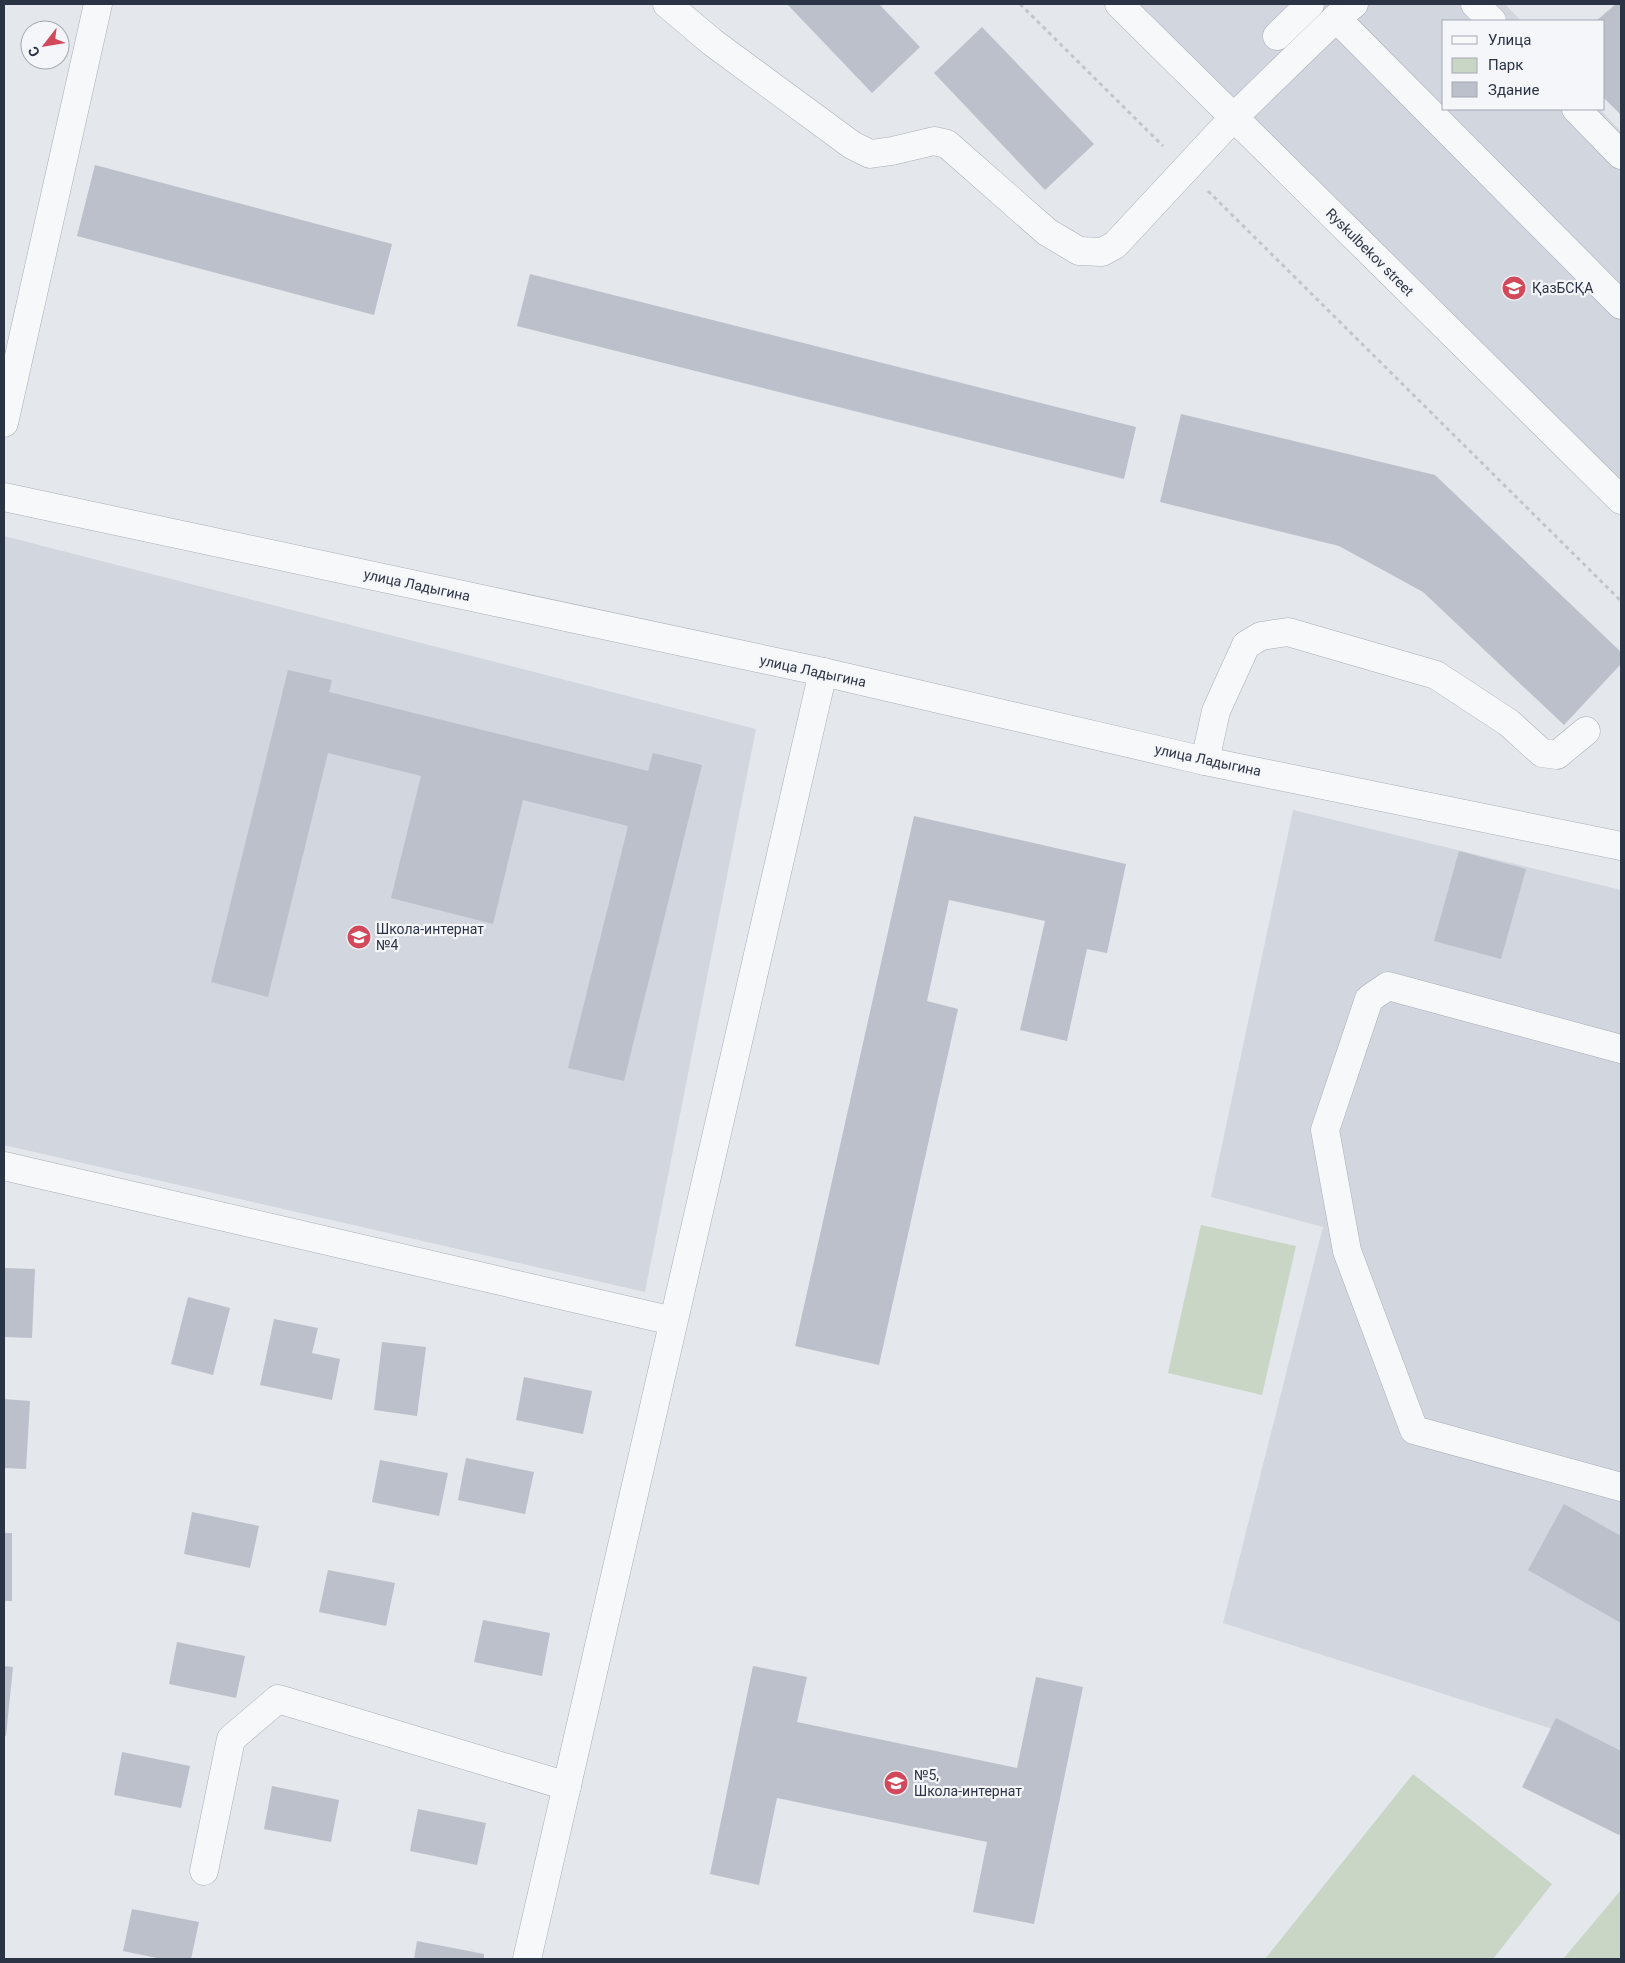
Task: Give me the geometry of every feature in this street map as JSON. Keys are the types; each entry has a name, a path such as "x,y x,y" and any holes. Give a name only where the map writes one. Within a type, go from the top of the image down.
{"street":[{"path":"4,423 98,4"},
{"path":"667,4 712,42 852,145 870,154 934,141 947,144 1047,232 1079,251 1102,252 1115,245 1234,117 1345,11 1621,305"},
{"name":"Ryskulbekov street","path":"1119,4 1621,500"},
{"path":"1278,36 1310,4"},
{"path":"1475,4 1491,20"},
{"path":"1577,110 1621,155"},
{"name":"улица Ладыгина","path":"4,497 823,672 1205,761 1621,846"},
{"path":"1205,761 1216,711 1246,645 1261,636 1288,632 1436,675 1509,723 1542,753 1557,755 1586,731"},
{"path":"527,1959 823,672"},
{"path":"1621,1049 1388,986 1369,999 1325,1130 1348,1251 1414,1430 1621,1487"},
{"path":"4,1166 673,1321"},
{"path":"204,1871 231,1740 278,1699 567,1786"}],"path":[{"path":"1020,4 1621,601"}],"shaded area":[{"name":"ҚазБСҚА","path":"1119,4 1505,4 1520,20 1442,20 1442,110 1601,110 1621,132 1621,500"},
{"name":"Школа-интернат №4","path":"4,536 756,729 645,1292 4,1145"},
{"path":"1293,810 1621,890 1621,1751 1223,1623 1323,1227 1211,1197"}],"green space":[{"path":"1201,1225 1296,1246 1262,1395 1168,1373"},
{"path":"1413,1774 1552,1884 1493,1959 1265,1959"},
{"path":"1621,1890 1621,1959 1563,1959"}],"building":[{"path":"787,4 879,4 920,47 872,93"},
{"path":"1616,4 1621,4 1621,115 1605,99 1605,20 1597,20"},
{"path":"982,27 1094,144 1045,190 934,73"},
{"path":"95,165 392,244 374,315 77,236"},
{"path":"530,274 1136,427 1124,479 517,326"},
{"path":"1181,414 1435,475 1621,652 1621,664 1564,725 1423,592 1339,546 1160,502"},
{"path":"288,670 332,680 329,692 648,771 653,753 702,765 624,1081 568,1068 628,826 523,800 493,924 391,898 421,776 328,753 268,997 211,982"},
{"path":"914,816 1126,864 1107,953 1087,949 1067,1041 1020,1030 1045,921 949,900 927,1001 958,1009 879,1365 795,1346"},
{"path":"1459,851 1526,869 1501,959 1434,941"},
{"path":"4,1268 35,1269 32,1338 4,1337"},
{"path":"188,1297 230,1308 213,1375 171,1364"},
{"path":"274,1319 318,1328 312,1353 340,1359 332,1400 260,1385"},
{"path":"382,1342 426,1347 417,1416 374,1410"},
{"path":"524,1377 592,1391 583,1434 516,1420"},
{"path":"4,1399 30,1401 26,1469 4,1468"},
{"path":"466,1458 534,1472 525,1514 458,1500"},
{"path":"380,1460 448,1473 439,1516 372,1502"},
{"path":"1564,1504 1621,1536 1621,1623 1528,1570"},
{"path":"192,1512 259,1526 250,1568 184,1554"},
{"path":"4,1533 12,1533 12,1601 4,1601"},
{"path":"328,1570 395,1583 386,1626 319,1612"},
{"path":"483,1620 550,1633 542,1676 474,1662"},
{"path":"177,1642 245,1656 236,1698 169,1684"},
{"path":"4,1666 13,1667 6,1736 4,1735"},
{"name":"№5, Школа-интернат","path":"753,1666 807,1677 797,1722 1017,1768 1036,1677 1083,1687 1034,1924 973,1912 987,1842 777,1798 759,1885 710,1874"},
{"path":"1556,1718 1621,1751 1621,1830 1619,1835 1522,1787"},
{"path":"122,1752 190,1766 181,1808 114,1795"},
{"path":"272,1786 339,1800 331,1842 264,1829"},
{"path":"418,1809 486,1823 477,1865 410,1851"},
{"path":"132,1909 199,1922 191,1959 162,1959 123,1951"},
{"path":"417,1941 484,1954 484,1959 414,1959"}],"place":[{"name":"ҚазБСҚА","path":"1514,288"},
{"name":"Школа-интернат №4","path":"359,937"},
{"name":"№5, Школа-интернат","path":"896,1783"}]}
